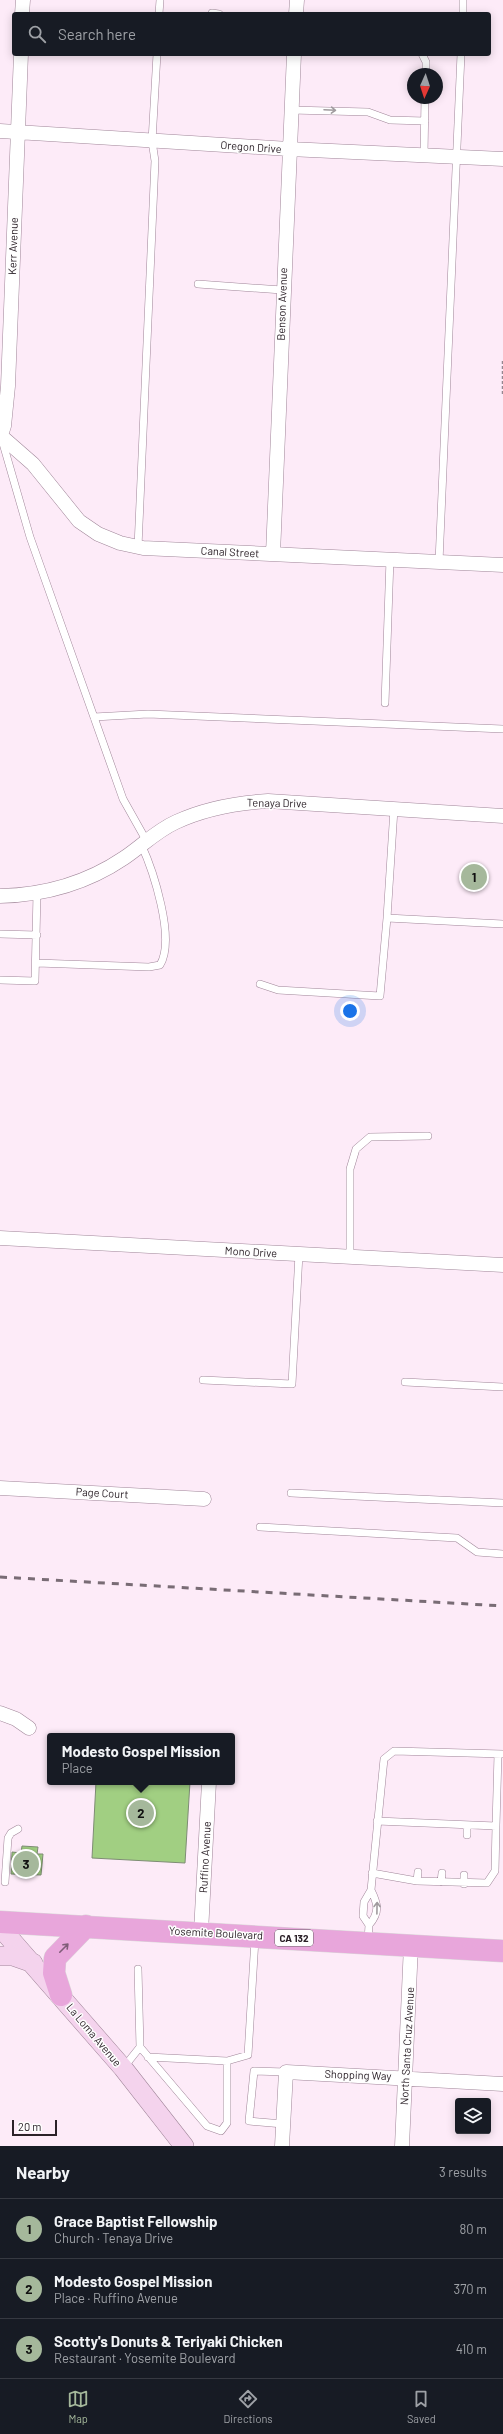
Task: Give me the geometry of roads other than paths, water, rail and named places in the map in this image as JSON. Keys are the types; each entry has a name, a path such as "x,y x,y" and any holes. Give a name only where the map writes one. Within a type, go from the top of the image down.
{"main road":[{"name":"Yosemite Boulevard","path":"0,1922 255,1935 368,1934 411,1945 503,1951"},
{"path":"61,1996 54,1973 55,1958 86,1926"},
{"name":"La Loma Avenue","path":"0,1927 33,1962 122,2068 184,2146"},
{"path":"0,1956 13,1956 33,1962"}],"street":[{"path":"22,12 23,0"},
{"path":"296,12 297,0"},
{"name":"Kerr Avenue","path":"1,437 8,386 21,56"},
{"name":"Benson Avenue","path":"273,554 282,290 294,56"},
{"name":"Oregon Drive","path":"0,131 288,149 503,159"},
{"name":"Canal Street","path":"1,437 34,464 79,521 98,534 138,547 503,564"},
{"name":"Tenaya Drive","path":"0,896 38,893 75,883 102,871 125,858 143,842 175,822 193,815 241,803 268,801 503,816"},
{"name":"Mono Drive","path":"0,1238 503,1265"},
{"name":"Page Court","path":"0,1488 204,1499"},
{"path":"0,1713 12,1717 29,1728"},
{"name":"Ruffino Avenue","path":"201,1932 208,1785"},
{"name":"North Santa Cruz Avenue","path":"402,2146 411,1945"},
{"path":"282,2146 286,2072"},
{"name":"Shopping Way","path":"286,2072 405,2077 503,2084"}],"lane":[{"path":"159,12 160,0"},
{"path":"463,0 463,12"},
{"path":"138,547 155,161 152,141 157,56"},
{"path":"423,56 426,62 426,68"},
{"path":"439,562 461,56"},
{"path":"424,155 425,104"},
{"path":"291,110 368,112 390,120 425,121"},
{"path":"198,284 282,290"},
{"path":"1,437 30,537 123,799 143,842 152,867 163,910 164,952 160,965 149,967 37,963"},
{"path":"385,703 390,559"},
{"path":"94,717 148,714 503,730"},
{"path":"260,984 278,990 380,996 394,809"},
{"path":"0,980 35,980 37,963 38,893"},
{"path":"387,918 503,924"},
{"path":"0,934 37,935"},
{"path":"350,1257 350,1169 356,1149 370,1137 428,1136"},
{"path":"202,1380 292,1384 299,1254"},
{"path":"405,1382 503,1387"},
{"path":"291,1493 503,1503"},
{"path":"260,1527 457,1538 477,1552 503,1554"},
{"path":"368,1934 363,1916 364,1902 371,1890 372,1873 377,1821 384,1759 394,1751 500,1754 493,1876 487,1883 464,1884 417,1881 372,1873"},
{"path":"377,1821 421,1827 445,1824 496,1826"},
{"path":"444,1833 445,1824"},
{"path":"467,1825 467,1835"},
{"path":"5,1882 8,1838 11,1833 18,1828"},
{"path":"417,1881 418,1872"},
{"path":"441,1882 442,1873"},
{"path":"464,1875 464,1884"},
{"path":"368,1934 377,1916 378,1903 371,1890"},
{"path":"148,2057 227,2061 248,2054 255,1935"},
{"path":"138,1968 140,2047 207,2126 222,2131 227,2123 227,2061"},
{"path":"122,2068 140,2047"},
{"path":"283,2124 249,2121 254,2071 286,2072"}],"railway":[{"path":"0,1577 503,1606"}],"place":[{"name":"Grace Baptist Fellowship","path":"474,877"},
{"name":"Modesto Gospel Mission","path":"141,1813"},
{"name":"Scotty's Donuts & Teriyaki Chicken","path":"26,1864"}]}
